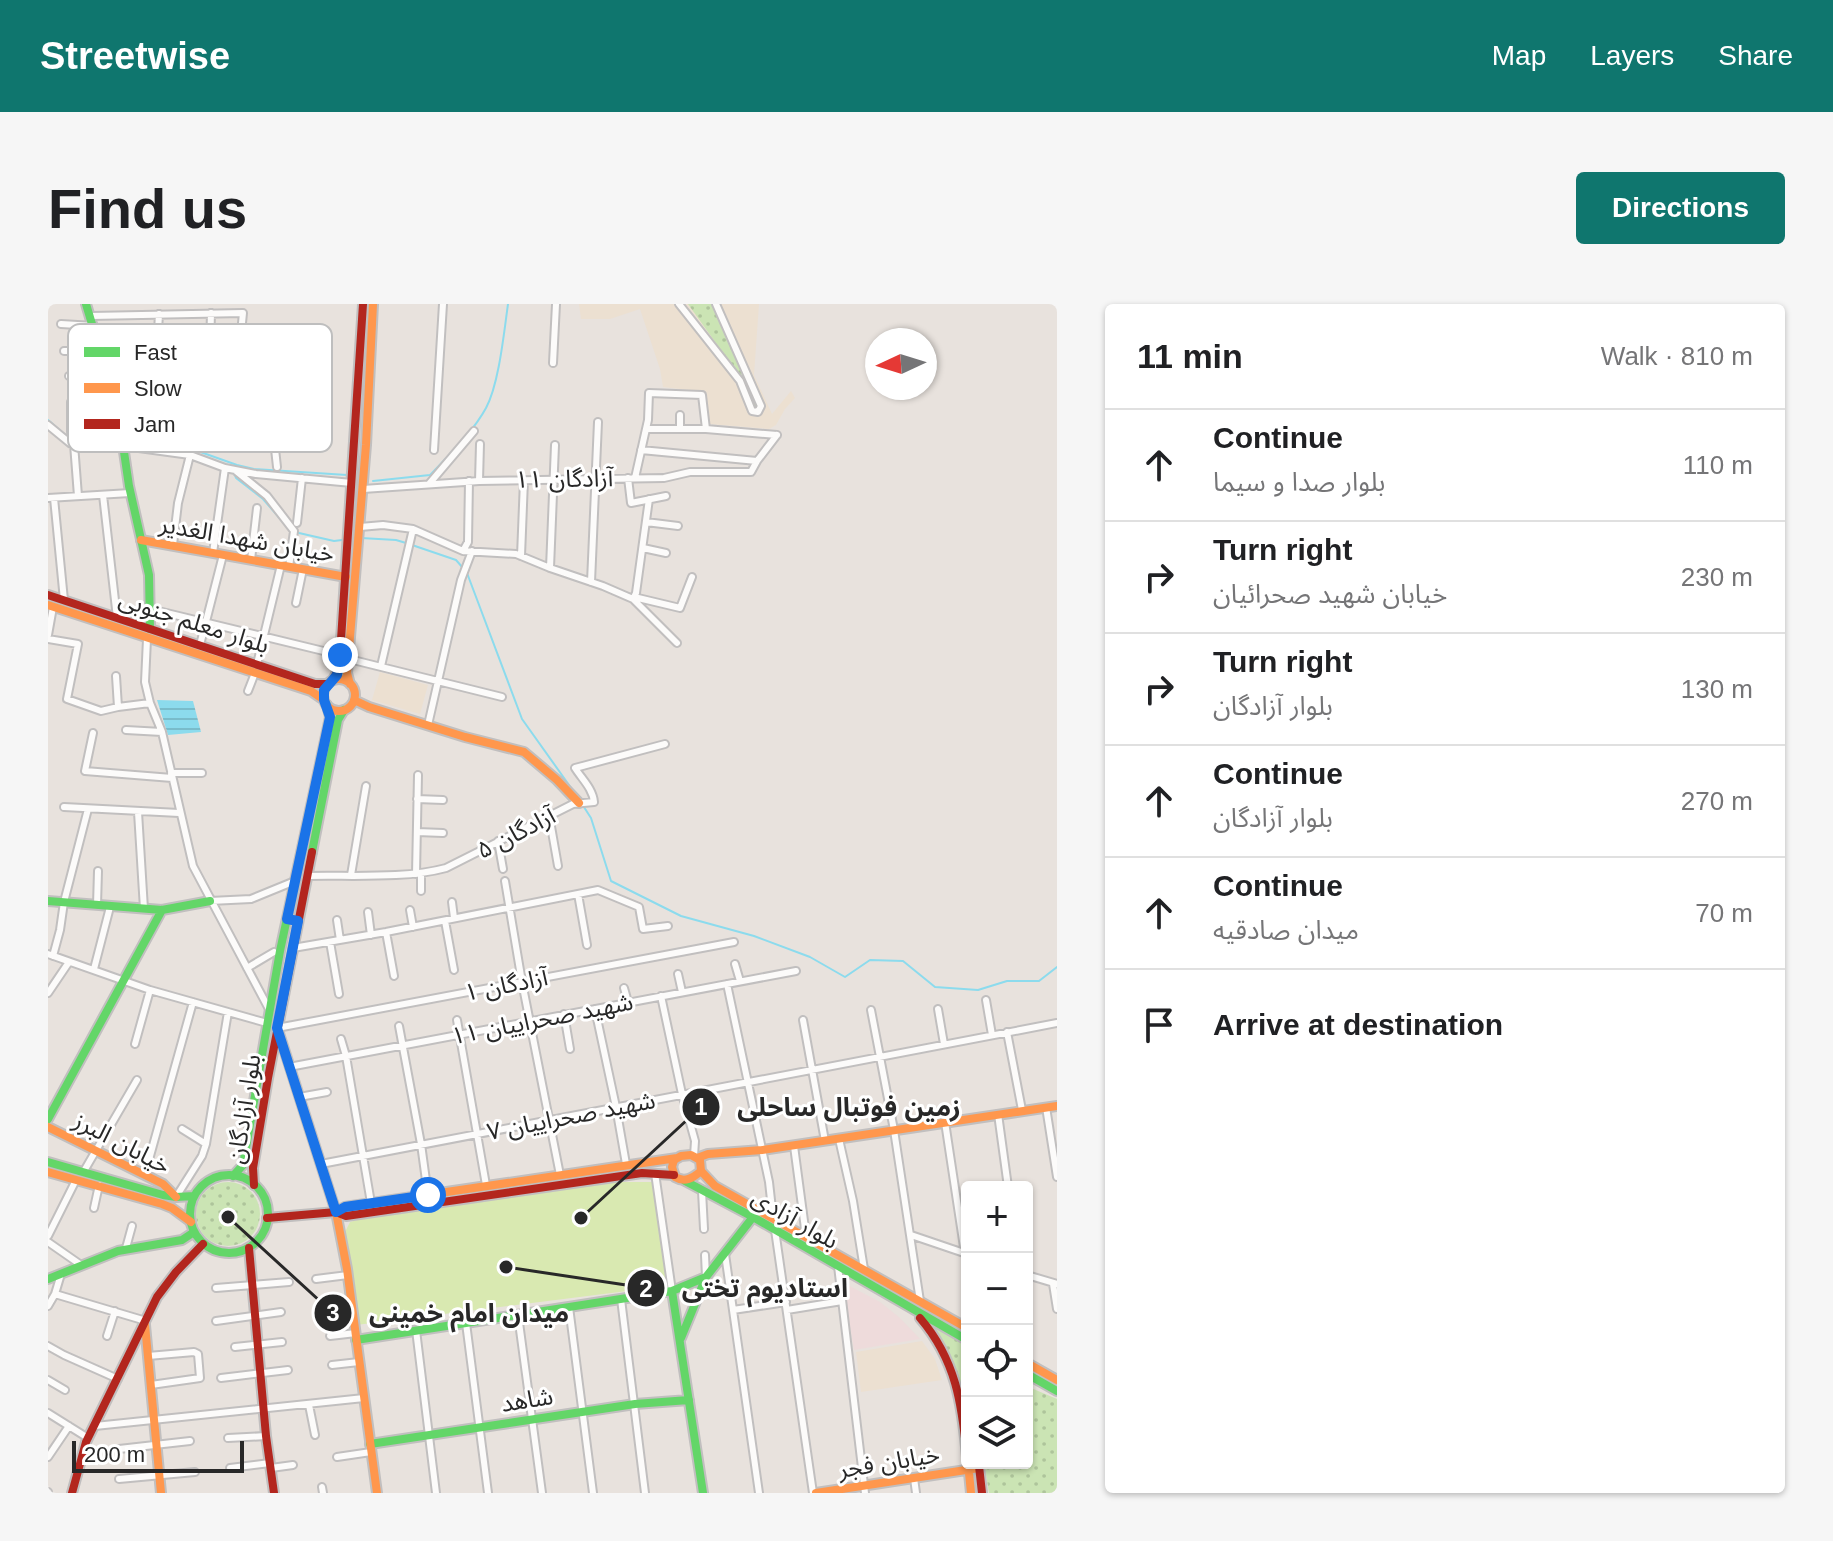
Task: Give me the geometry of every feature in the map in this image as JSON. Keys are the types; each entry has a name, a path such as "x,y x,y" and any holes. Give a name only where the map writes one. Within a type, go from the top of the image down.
{"main road":[{"path":"86,304 93,324"},
{"path":"363,304 365,340 346,577 345,657 354,700 344,710 334,710 325,702 324,690 345,657 363,489 365,340"},
{"path":"366,323 373,304"},
{"path":"125,452 130,493 149,575 149,634"},
{"name":"خیابان شهدا الغدیر","path":"141,540 346,577"},
{"name":"بلوار معلم جنوبی","path":"48,595 117,618 149,634 200,645 218,656"},
{"name":"بلوار معلم جنوبی","path":"51,606 256,668 315,684 330,682"},
{"name":"بلوار معلم جنوبی","path":"256,668 311,691 325,702"},
{"path":"330,682 344,680 350,684"},
{"path":"354,700 465,737 524,752 579,803"},
{"name":"بلوار آزادگان","path":"254,1185 253,1168 269,1009 330,717 325,702"},
{"name":"بلوار آزادگان","path":"233,1176 243,1165 277,1028 338,720 344,710"},
{"path":"48,901 162,910 210,901"},
{"path":"48,1119 162,910"},
{"path":"287,919 298,921"},
{"path":"277,1028 336,1212 348,1275 377,1493"},
{"path":"267,1218 336,1212 345,1207 626,1164 794,1146 1057,1106"},
{"name":"خیابان البرز","path":"48,1127 145,1174 163,1184 176,1197"},
{"path":"336,1212 346,1216 657,1173 674,1175 685,1181 693,1179 721,1153"},
{"path":"696,1157 700,1160 701,1170"},
{"path":"674,1175 671,1168 677,1158"},
{"path":"657,1173 665,1168 661,1159"},
{"path":"48,1162 163,1195 194,1196"},
{"name":"بلوار آزادی","path":"701,1170 715,1186 962,1325"},
{"path":"48,1172 162,1204 191,1222"},
{"path":"221,1176 244,1179 254,1185 262,1195 267,1218 258,1240 249,1248 225,1253 203,1244 191,1222 191,1205 201,1187 221,1176"},
{"name":"بلوار آزادی","path":"685,1181 961,1337"},
{"path":"680,1339 706,1277 753,1217"},
{"path":"48,1279 126,1248 182,1240 194,1232"},
{"path":"72,1493 88,1438 157,1297 203,1244"},
{"path":"249,1248 274,1493"},
{"path":"356,1336 466,1323 672,1291 706,1277"},
{"path":"881,1291 887,1282"},
{"path":"672,1291 703,1493"},
{"path":"911,1308 932,1331 953,1372 961,1409"},
{"path":"146,1323 161,1493"},
{"path":"1033,1368 1055,1386"},
{"path":"1033,1377 1055,1386"},
{"path":"1033,1384 1055,1386"},
{"name":"شاهد","path":"371,1448 428,1435 635,1404 689,1400"},
{"name":"خیابان فجر","path":"815,1493 865,1490 961,1465"},
{"path":"969,1469 971,1493"},
{"path":"979,1469 982,1493"}],"street":[{"path":"434,450 443,304"},
{"path":"553,363 556,304"},
{"path":"679,304 740,381 752,411 758,412 761,406 716,304"},
{"path":"211,313 211,324"},
{"path":"91,316 243,313 242,324"},
{"path":"158,324 159,314"},
{"path":"61,324 68,324"},
{"path":"666,496 631,503 632,478 646,429 649,393 702,395 706,429"},
{"path":"680,415 680,429"},
{"path":"591,582 598,422"},
{"path":"48,425 68,442"},
{"path":"641,450 757,461 777,435 706,429 646,429"},
{"path":"429,484 474,431"},
{"path":"479,481 480,444"},
{"path":"550,568 555,445"},
{"path":"75,452 78,496"},
{"path":"168,452 190,455 225,468 256,474 352,483"},
{"path":"276,452 277,467"},
{"path":"173,545 178,503 190,455"},
{"name":"آزادگان ۱۱","path":"363,489 469,481 664,478 690,472 751,472 757,461"},
{"path":"213,553 225,468"},
{"path":"235,469 267,496 294,531 248,691"},
{"path":"297,523 302,478"},
{"path":"521,556 524,480"},
{"path":"463,551 468,542 469,481"},
{"path":"64,600 51,498 130,493"},
{"path":"103,495 117,618"},
{"path":"633,598 649,499"},
{"path":"251,560 257,508"},
{"path":"646,522 678,526"},
{"path":"360,527 383,525 413,529 463,551 521,556 633,598 680,608 692,577"},
{"path":"381,666 413,529"},
{"path":"643,548 666,553"},
{"path":"428,725 461,580 472,551"},
{"path":"200,645 223,555"},
{"path":"296,603 303,569"},
{"path":"633,598 677,643"},
{"path":"51,606 48,637 87,646"},
{"path":"150,609 502,697"},
{"path":"149,634 145,682 162,732 193,866 269,1009"},
{"path":"78,644 67,699 101,711 150,703"},
{"path":"116,676 118,707"},
{"path":"126,730 162,732"},
{"path":"93,733 85,771 171,775 202,773"},
{"name":"آزادگان ۵","path":"308,876 419,874 446,868 573,804 594,802 594,797 575,768 665,744"},
{"path":"418,775 417,832 421,891"},
{"path":"351,875 366,786"},
{"path":"417,799 443,800"},
{"path":"64,807 179,813"},
{"path":"88,809 64,902 60,930 50,956 150,990 267,1023"},
{"path":"138,812 144,909"},
{"path":"549,815 558,866"},
{"path":"417,832 443,833"},
{"path":"498,841 503,869"},
{"path":"97,905 98,871"},
{"path":"210,901 251,899 295,881"},
{"path":"505,881 560,1175"},
{"path":"293,948 598,890 639,907 643,929 668,926"},
{"path":"578,894 587,945"},
{"path":"452,902 454,918"},
{"path":"94,969 110,907"},
{"path":"410,910 413,927"},
{"path":"368,912 371,935"},
{"path":"337,920 340,940"},
{"path":"445,921 454,970"},
{"path":"386,932 394,976"},
{"path":"330,942 339,994"},
{"name":"آزادگان ۱","path":"277,1028 734,942"},
{"path":"247,968 274,952"},
{"path":"48,993 69,962"},
{"path":"735,964 740,981"},
{"name":"شهید صحراییان ۱۱","path":"289,1067 796,971"},
{"path":"678,974 682,992"},
{"path":"727,984 769,1182 773,1218"},
{"path":"624,988 628,1002"},
{"path":"135,1044 150,990"},
{"path":"661,996 695,1141 696,1157"},
{"path":"986,1000 992,1035"},
{"path":"145,1174 193,1002"},
{"path":"569,1002 570,1049"},
{"path":"595,1009 626,1164"},
{"path":"938,1009 944,1044"},
{"path":"871,1010 894,1130 920,1301"},
{"path":"176,1197 202,1156 206,1144 228,1012"},
{"path":"457,1020 486,1185"},
{"path":"803,1020 825,1141"},
{"name":"شهید صحراییان ۷","path":"321,1164 1057,1023"},
{"path":"399,1026 428,1195"},
{"path":"1007,1032 1022,1110"},
{"path":"341,1039 371,1203"},
{"path":"84,1171 137,1080"},
{"path":"299,1097 327,1092"},
{"path":"1046,1107 1057,1177"},
{"path":"998,1114 1007,1181"},
{"path":"945,1122 966,1253"},
{"path":"182,1129 206,1144"},
{"path":"839,1139 864,1269"},
{"path":"794,1146 806,1236"},
{"path":"657,1173 672,1291"},
{"path":"76,1180 48,1239 81,1265"},
{"path":"94,1208 99,1185"},
{"path":"702,1191 704,1229"},
{"path":"126,1248 132,1226"},
{"path":"775,1230 815,1493"},
{"path":"911,1235 963,1253"},
{"path":"725,1254 759,1493"},
{"path":"705,1255 706,1277"},
{"path":"838,1266 865,1490"},
{"path":"48,1306 61,1274"},
{"path":"316,1279 348,1275"},
{"path":"1033,1277 1055,1284 1057,1309"},
{"path":"216,1288 289,1282"},
{"path":"55,1294 146,1323"},
{"path":"621,1299 645,1493"},
{"path":"733,1310 842,1301"},
{"path":"326,1307 352,1303"},
{"path":"569,1307 593,1493"},
{"path":"107,1336 115,1311"},
{"path":"216,1321 281,1312"},
{"path":"518,1315 542,1493"},
{"path":"466,1323 488,1493"},
{"path":"416,1330 436,1493"},
{"path":"330,1336 356,1336"},
{"path":"235,1347 282,1342"},
{"path":"48,1346 118,1379"},
{"path":"148,1356 198,1354 200,1378 151,1385"},
{"path":"332,1365 359,1362"},
{"path":"221,1378 288,1370"},
{"path":"48,1380 65,1390"},
{"path":"95,1426 364,1398"},
{"path":"309,1405 315,1435"},
{"path":"48,1413 88,1438"},
{"path":"48,1457 69,1426"},
{"path":"228,1438 266,1436"},
{"path":"119,1449 190,1441"},
{"path":"337,1457 371,1448"},
{"path":"230,1468 293,1465"},
{"path":"119,1479 195,1472"},
{"path":"914,1478 916,1493"}],"shaded area":[{"path":"579,304 759,304 754,375 772,414 791,391 795,398 776,425 769,429 709,424 704,392 663,387 640,309 610,319 581,319"},
{"path":"380,672 428,685 420,714 372,700"},
{"path":"842,1282 880,1302 920,1339 854,1350"},
{"path":"922,1341 935,1359 942,1380 861,1392 856,1352"}],"green space":[{"path":"688,304 713,304 756,409 743,381"},
{"path":"222,1182 234,1182 251,1191 258,1202 258,1226 251,1237 234,1246 222,1246 210,1241 201,1232 196,1220 196,1208 201,1196 210,1187"},
{"path":"611,1182 653,1182 667,1286 356,1325 345,1241 350,1222"},
{"path":"926,1320 961,1340 961,1389 955,1368"},
{"path":"1033,1389 1057,1399 1057,1493 989,1493 985,1469 1033,1469"}],"water":[{"path":"157,700 193,701 201,732 168,735"}],"waterway":[{"path":"373,481 430,475 474,426 491,398 508,304"},
{"path":"48,420 68,437"},
{"path":"200,452 254,469 347,475"},
{"path":"234,473 283,522"},
{"path":"295,530 334,541 342,540"},
{"path":"361,538 406,543"},
{"path":"412,545 456,560 463,568"},
{"path":"467,573 522,719 574,792"},
{"path":"582,804 591,818 611,881 681,916 754,936 810,957 845,977 870,960 903,961 935,987 978,990 1007,981 1039,981 1057,967"}],"traffic: fast":[{"path":"86,304 92,324"},
{"path":"124,452 149,575 150,629"},
{"path":"233,1176 243,1165 280,951 330,717 327,705"},
{"path":"312,852 338,720 344,710"},
{"path":"48,901 162,910 210,901"},
{"path":"48,1119 162,910"},
{"path":"48,1162 163,1195 194,1196"},
{"path":"229,1175 244,1178 256,1187 265,1199 268,1214 265,1229 256,1241 244,1250 229,1253 214,1250 202,1241 193,1229 190,1214 193,1199 202,1187 214,1178 229,1175"},
{"path":"685,1181 961,1337"},
{"path":"356,1340 672,1291 706,1277 753,1217"},
{"path":"48,1279 118,1251 182,1240 194,1232"},
{"path":"681,1338 706,1277"},
{"path":"672,1291 703,1493"},
{"path":"1033,1377 1057,1391"},
{"path":"370,1444 635,1404 689,1400"}],"traffic: slow":[{"path":"350,684 347,673 366,445 373,304"},
{"path":"141,540 346,577"},
{"path":"48,605 311,691 324,700"},
{"path":"339,679 350,684 355,695 350,706 339,711 328,706 323,695 328,684 339,679"},
{"path":"354,700 465,737 524,752 579,803"},
{"path":"278,1030 336,1212 347,1269 377,1493"},
{"path":"697,1158 1057,1106"},
{"path":"48,1127 163,1184 176,1197"},
{"path":"691,1155 700,1160 701,1171 689,1179 675,1177 672,1167 674,1160 691,1155"},
{"path":"336,1212 345,1207 677,1158"},
{"path":"701,1171 715,1186 962,1325"},
{"path":"48,1172 162,1204 191,1222"},
{"path":"145,1325 161,1493"},
{"path":"1033,1366 1057,1380"},
{"path":"969,1469 971,1493"},
{"path":"816,1493 972,1469"}],"traffic: jam":[{"path":"333,680 340,655 363,304"},
{"path":"48,595 315,684 327,684"},
{"path":"254,1185 253,1168 268,1078 312,852"},
{"path":"267,1218 336,1212 346,1216 642,1173 674,1175"},
{"path":"72,1493 86,1442 157,1297 203,1244"},
{"path":"249,1248 274,1493"},
{"path":"920,1318 942,1350 955,1383 961,1410"},
{"path":"979,1469 982,1493"}],"place":[{"name":"میدان امام خمینی","path":"228,1217"},
{"name":"زمین فوتبال ساحلی","path":"581,1218"},
{"name":"استادیوم تختی","path":"506,1267"}],"route":[{"path":"340,655 337,675 326,685 323,695 330,717 287,919 298,921 277,1028 336,1212 345,1207 428,1195"}]}
